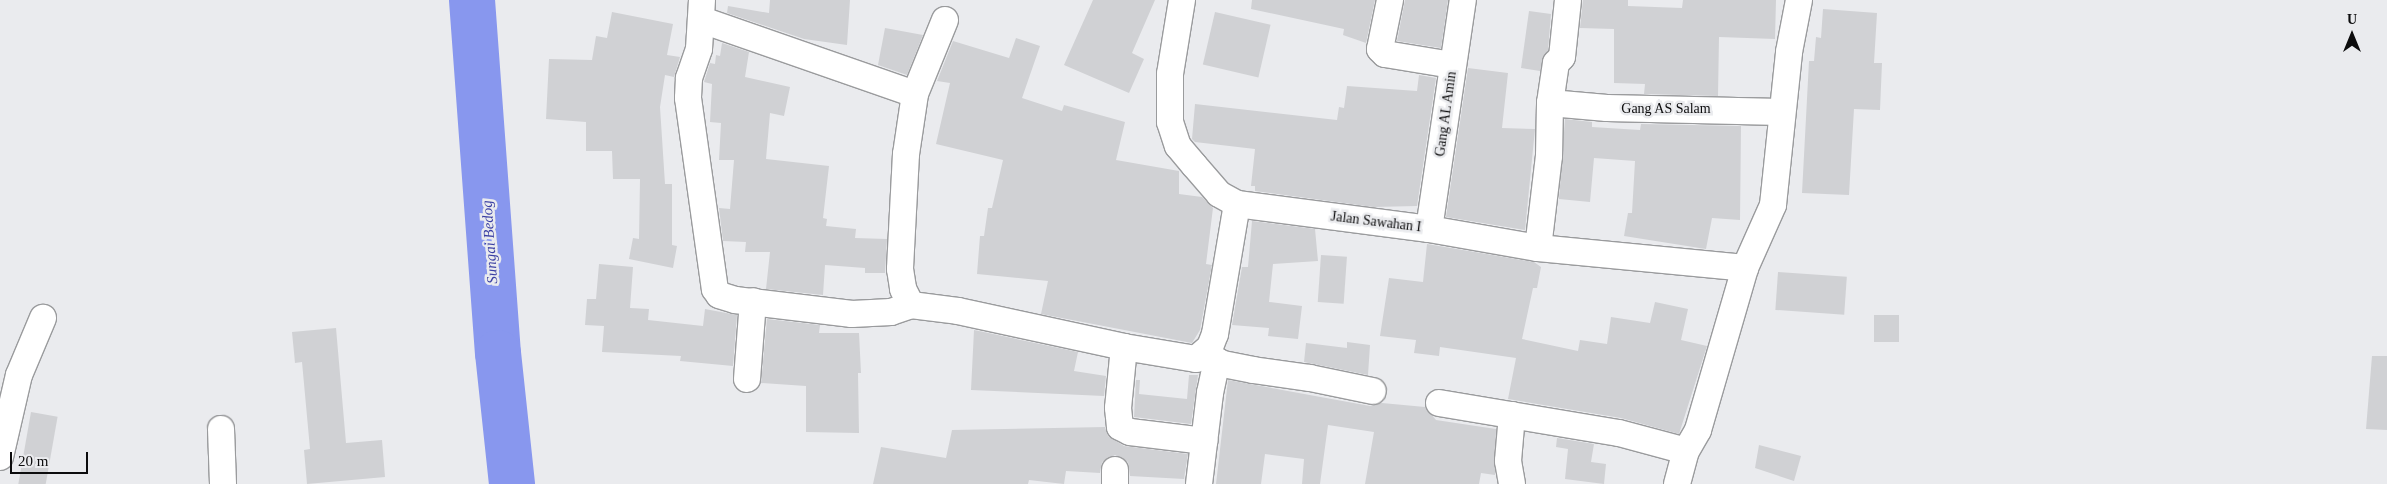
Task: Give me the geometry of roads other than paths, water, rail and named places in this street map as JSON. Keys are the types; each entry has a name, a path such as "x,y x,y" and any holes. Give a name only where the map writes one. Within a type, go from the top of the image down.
{"street":[{"name":"Jalan Sawahan I","path":"1182,0 1170,74 1170,122 1178,146 1219,194 1237,204 1429,229 1538,248 1745,268"},
{"path":"1390,0 1380,49 1385,54 1452,65"},
{"name":"Gang AL Amin","path":"1429,229 1463,0"},
{"path":"1538,248 1549,156 1550,103 1556,63 1562,57 1568,0"},
{"path":"1678,484 1686,451 1698,430 1745,268 1773,204 1782,112 1799,0"},
{"path":"915,94 702,10 699,49 689,78 688,98 712,275 719,295 852,314 891,312 911,305 958,311 1124,347 1187,359 1211,357 1253,370 1310,378 1373,391"},
{"path":"911,305 903,289 900,269 906,154 915,94 945,20"},
{"name":"Gang AS Salam","path":"1550,103 1624,109 1782,112"},
{"path":"1200,484 1211,357 1237,204"},
{"path":"747,379 753,301"},
{"path":"0,457 19,375 43,318"},
{"path":"1124,347 1118,408 1120,427 1130,432 1204,441"},
{"path":"1439,403 1619,433 1686,451"},
{"path":"1512,415 1508,461 1512,484"},
{"path":"221,429 223,484"}],"waterway":[{"name":"Sungai Bedog","path":"472,0 498,353 512,484"}]}
